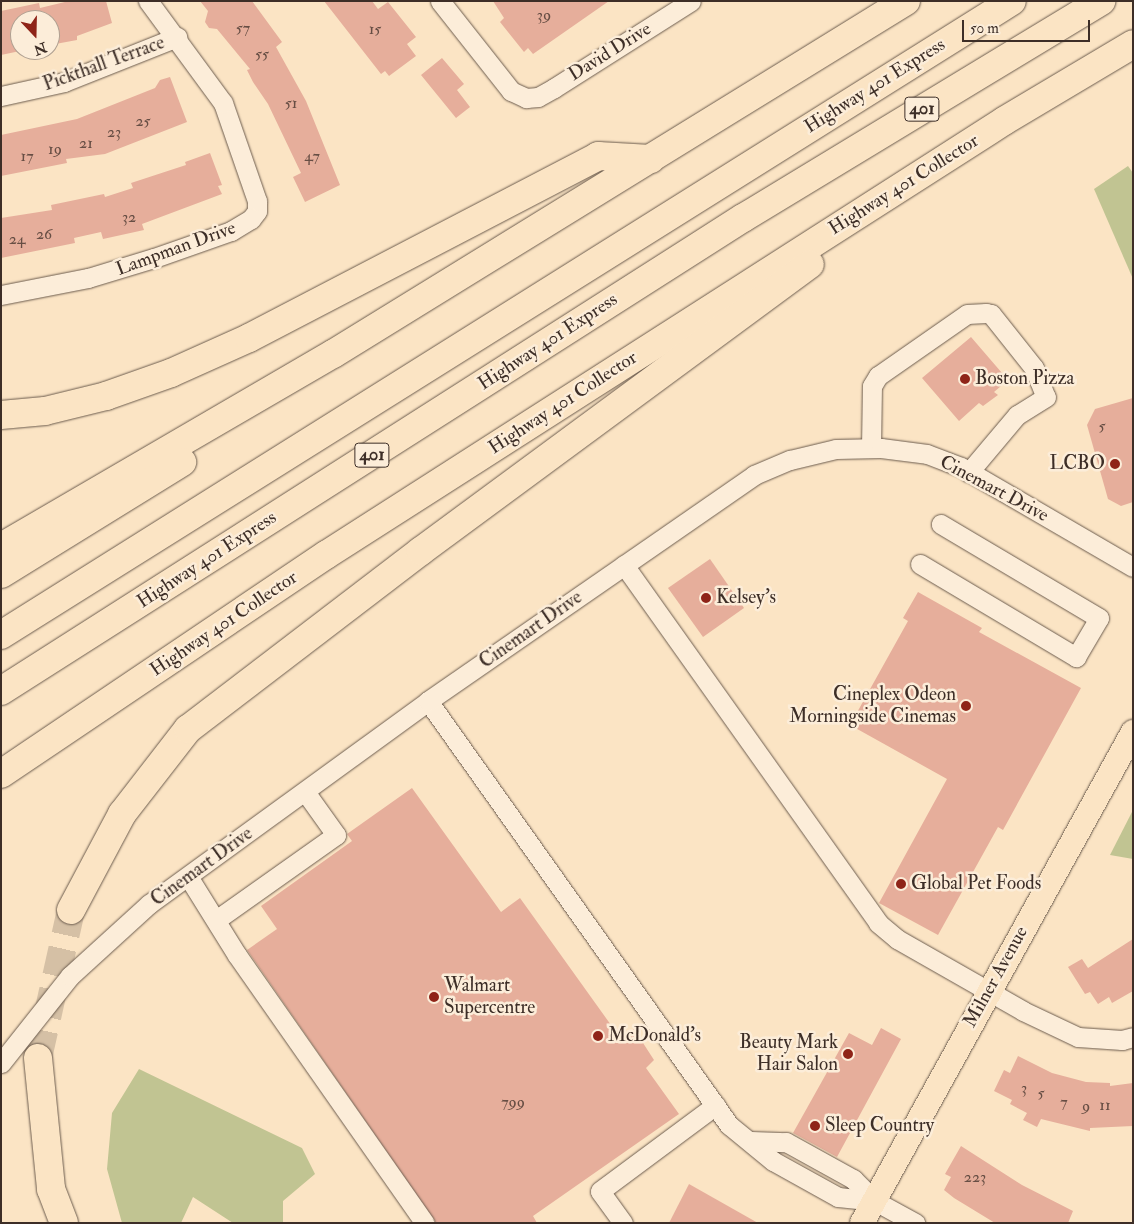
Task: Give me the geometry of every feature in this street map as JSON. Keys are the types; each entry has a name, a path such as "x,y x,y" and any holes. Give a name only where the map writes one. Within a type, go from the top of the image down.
{"highway":[{"path":"1,547 333,354 906,1"},
{"name":"Highway 401 Express","path":"1,635 1012,1"},
{"name":"Highway 401 Express","path":"1,691 743,218 1101,1"},
{"name":"Highway 401 Collector","path":"1,774 334,550 1004,121 1133,44"},
{"path":"71,910 122,814 188,729 429,545 1004,121"},
{"path":"1,415 45,411 106,396 171,373 258,334 598,156 651,158"},
{"path":"1,574 305,385 333,354"},
{"path":"38,1058 50,1189 64,1223"}],"main road":[{"name":"Milner Avenue","path":"862,1223 1133,732"}],"street":[{"name":"Lampman Drive","path":"1,295 88,278 146,261 231,231 251,220 257,211 254,192 224,103 177,37 148,1"},
{"name":"David Drive","path":"440,1 517,96 538,97 691,1"},
{"name":"Pickthall Terrace","path":"1,96 64,82 177,37"},
{"path":"871,448 872,386 878,376 967,314 991,314 1034,368 1046,397 1017,415 969,472"},
{"name":"Cinemart Drive","path":"2,1061 90,956 149,904 189,878 306,793 428,701 754,475 809,455 836,449 871,448 927,454 969,472 1133,566"},
{"path":"920,564 1076,657 1099,618 941,524"},
{"path":"624,565 878,923 897,939 990,990 1023,1011 1078,1037 1122,1040 1133,1037"},
{"path":"428,701 730,1125 773,1161 838,1197 875,1200 915,1223"},
{"path":"216,920 336,835 306,793"},
{"path":"189,878 237,955 425,1223"},
{"path":"623,1223 600,1191 716,1105"}],"green space":[{"path":"1128,166 1133,173 1133,279 1094,189"},
{"path":"1133,810 1133,859 1110,855"},
{"path":"139,1069 302,1148 315,1174 283,1201 283,1223 233,1223 193,1197 181,1223 122,1223 107,1169 112,1113"}],"building":[{"path":"69,1 106,1 112,23 77,36 77,40 60,43 60,10 10,10 10,53 1,55 1,11 39,3 40,8"},
{"path":"200,1 252,1 282,42 276,47 306,101 340,185 305,202 293,177 301,173 268,104 247,70 250,69 217,29 209,28 205,22 208,11"},
{"path":"324,1 372,1 378,9 388,2 416,37 407,44 416,56 389,76 385,71 381,74"},
{"path":"493,1 609,1 533,54 528,48 524,52 500,22 504,18"},
{"path":"442,58 464,84 457,90 470,107 456,118 421,75"},
{"path":"170,77 187,122 105,154 66,159 67,163 1,176 1,135 77,119 155,88 160,80"},
{"path":"210,153 222,185 218,186 222,194 142,224 144,230 103,239 101,232 74,238 75,243 1,258 1,218 52,210 51,205 104,194 105,197 133,188 131,183 186,165 185,162"},
{"name":"Boston Pizza","path":"971,337 1008,380 994,392 998,395 983,406 979,403 959,421 922,378"},
{"name":"LCBO","path":"1133,398 1133,502 1121,506 1108,499 1087,425 1095,409"},
{"name":"Kelsey's","path":"710,559 744,608 703,637 668,588"},
{"name":"Cineplex Odeon Morningside Cinemas","path":"918,592 982,628 979,632 1081,688 1003,830 998,827 938,935 879,903 947,779 850,725 908,621 903,618"},
{"name":"Walmart Supercentre","path":"412,788 501,912 520,898 621,1039 634,1029 654,1060 646,1068 679,1114 533,1216 537,1223 436,1223 247,950 277,929 261,906 352,841 347,834"},
{"path":"1133,939 1133,991 1112,1003 1109,997 1098,1004 1090,992 1085,994 1068,967 1082,959 1088,968"},
{"path":"881,1028 901,1039 837,1157 793,1133 849,1033 872,1045"},
{"path":"1018,1056 1052,1073 1086,1082 1110,1083 1110,1086 1133,1083 1133,1126 1090,1128 1090,1131 1041,1119 1037,1127 1023,1120 1027,1113 1010,1104 1012,1100 994,1091 1004,1070 1010,1073"},
{"path":"961,1146 1022,1185 1073,1211 1068,1223 995,1223 954,1198 944,1190 951,1177 945,1174"},
{"path":"689,1184 758,1223 669,1223"}],"tunnel":[{"path":"38,1058 71,910"}],"place":[{"name":"Boston Pizza","path":"965,379"},
{"name":"LCBO","path":"1115,464"},
{"name":"Kelsey's","path":"706,598"},
{"name":"Cineplex Odeon Morningside Cinemas","path":"966,706"},
{"name":"Global Pet Foods","path":"901,884"},
{"name":"Walmart Supercentre","path":"434,997"},
{"name":"McDonald's","path":"598,1036"},
{"name":"Beauty Mark Hair Salon","path":"848,1054"},
{"name":"Sleep Country","path":"815,1126"}]}
